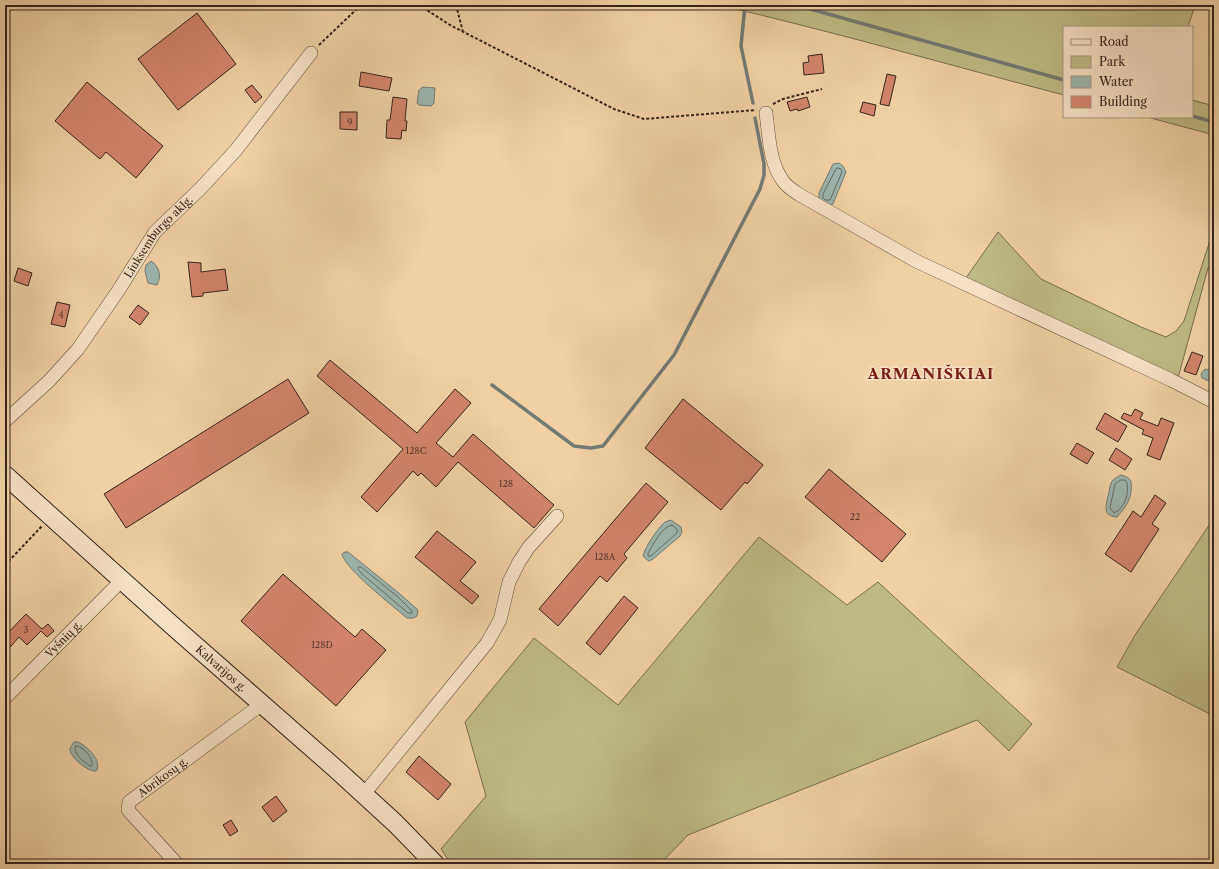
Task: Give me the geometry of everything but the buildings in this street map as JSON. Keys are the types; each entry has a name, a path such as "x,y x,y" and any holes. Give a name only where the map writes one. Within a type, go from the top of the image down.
{"main road":[{"name":"Kalvarijos g.","path":"5,476 364,794 435,864"}],"street":[{"name":"Liuksemburgo aklg.","path":"5,420 49,381 78,349 155,232 201,188 236,150 311,53"},
{"path":"766,113 776,170 784,182 800,195 916,261 1171,380 1214,402"},
{"path":"364,794 487,643 500,620 509,582 519,562 529,547 557,516"},
{"name":"Vyšnių g.","path":"5,698 122,580"},
{"name":"Abrikosų g.","path":"177,864 128,810 129,802 262,704"}],"path":[{"path":"311,53 361,5"},
{"path":"419,5 463,32 614,109 644,119 754,110 766,113 772,105 783,99 822,89"},
{"path":"456,5 458,18 463,32"},
{"path":"5,565 51,517"}],"green space":[{"path":"719,5 935,5 946,10 948,5 1195,5 1188,26 1063,26 1063,95"},
{"path":"1193,100 1214,106 1214,135 1151,118 1193,118"},
{"path":"1214,228 1214,269 1208,268 1178,378 966,278 998,232 1041,279 1141,327 1166,337 1176,331 1184,321"},
{"path":"1214,518 1214,716 1117,667 1135,635"},
{"path":"759,537 847,605 878,582 1032,724 1009,751 977,720 688,835 660,864 451,864 441,849 486,796 465,722 534,638 618,705"}],"water":[{"path":"423,87 435,88 434,103 431,106 419,105 417,103 419,90"},
{"path":"839,163 843,166 846,172 833,204 829,205 819,200 819,193 833,164"},
{"path":"151,261 158,268 159,272 159,282 157,285 148,283 145,271 146,265"},
{"path":"1206,369 1214,372 1214,383 1202,378 1201,374"},
{"path":"1121,475 1127,477 1131,481 1131,492 1124,509 1117,517 1109,515 1106,507 1110,486 1114,479"},
{"path":"671,520 681,527 682,532 680,536 649,561 643,556 646,548 662,525"},
{"path":"348,552 418,610 417,616 407,618 370,587 360,578 345,560 342,554"},
{"path":"74,742 82,744 93,754 96,758 98,767 96,771 84,767 73,756 70,748"}],"waterway":[{"path":"745,5 741,46 753,103"},
{"path":"796,5 1063,80"},
{"path":"1193,116 1214,122"},
{"path":"492,385 574,446 591,448 603,446 674,355 760,189 764,175 764,164 755,118"}],"district":[{"name":"ARMANIŠKIAI","path":"931,373"}]}
